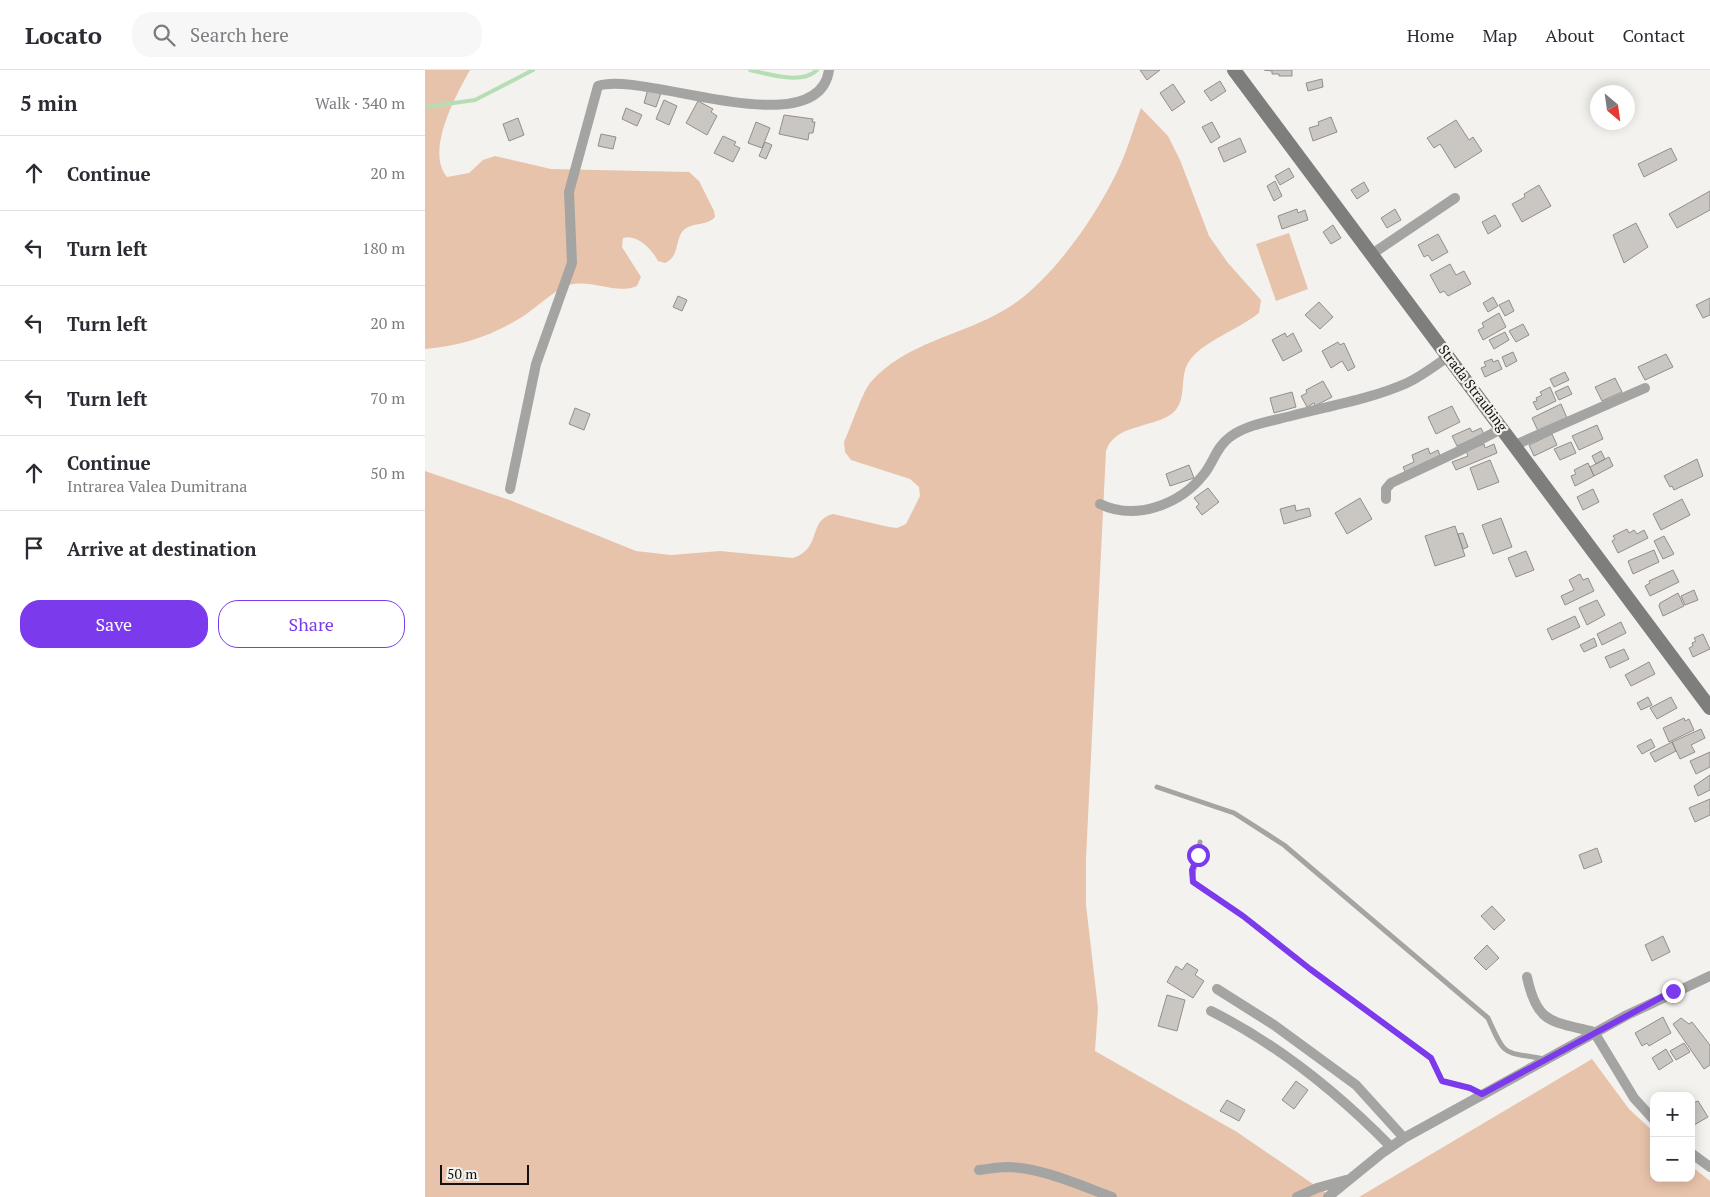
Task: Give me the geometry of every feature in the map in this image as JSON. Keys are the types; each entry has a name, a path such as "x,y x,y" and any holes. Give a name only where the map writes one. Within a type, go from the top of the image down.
{"main road":[{"name":"Strada Straubing","path":"1234,70 1503,428 1710,708"}],"street":[{"path":"750,93 791,97 812,94 827,83 829,70"},
{"path":"510,489 523,435 527,398 536,364 572,263 569,192 573,174 598,86 603,79 614,74"},
{"path":"1372,254 1455,198"},
{"path":"1100,504 1115,511 1128,512 1151,509 1171,501 1193,487 1229,437 1268,422 1387,391 1409,382 1449,356"},
{"path":"1515,445 1645,388"},
{"path":"1386,499 1387,489 1391,483 1503,428"},
{"path":"1328,1197 1391,1146 1404,1138 1594,1032 1673,991 1710,976"},
{"path":"1527,977 1533,1002 1542,1015 1556,1022 1594,1032 1634,1098 1650,1116"},
{"path":"1217,989 1274,1025 1356,1085 1404,1138"},
{"path":"1211,1011 1279,1050 1329,1088 1391,1146"},
{"path":"1695,1156 1710,1167"},
{"path":"979,1170 1007,1167 1027,1170 1064,1180 1113,1197"},
{"path":"1297,1197 1317,1188 1349,1180"}],"lane":[{"path":"1157,788 1234,813 1284,845 1489,1018 1499,1044 1509,1053 1545,1059"},
{"path":"1200,842 1198,855 1192,870 1193,882 1243,916 1318,975 1431,1058 1442,1081 1470,1088 1482,1094"}],"shaded area":[{"path":"425,70 470,70 451,108 441,138 439,153 441,166 447,177 469,173 483,160 495,156 551,169 689,172 699,181 714,211 715,217 707,222 690,226 682,232 673,257 665,263 658,261 644,244 634,238 623,238 622,247 641,277 637,286 621,289 586,284 569,285 553,294 525,315 489,334 465,342 425,349"},
{"path":"1141,108 1168,136 1180,160 1209,236 1228,263 1261,300 1259,313 1203,347 1190,360 1184,374 1182,396 1176,410 1162,419 1117,436 1110,443 1106,451 1086,858 1086,905 1098,1008 1095,1051 1237,1132 1332,1197 425,1197 425,471 512,501 636,551 671,555 720,551 793,558 808,548 820,522 825,517 833,514 889,527 897,528 906,524 920,496 919,487 910,479 851,460 845,452 844,442 867,388 884,369 900,358 1006,309 1023,298 1039,283 1070,248 1097,209 1121,164"},
{"path":"1289,233 1308,289 1276,301 1256,244"},
{"path":"1592,1059 1629,1109 1650,1128 1650,1182 1695,1182 1695,1169 1710,1181 1710,1197 1359,1197"}],"building":[{"path":"1140,70 1160,70 1147,80"},
{"path":"1264,70 1292,70 1292,76 1279,76 1279,74 1272,74 1272,71"},
{"path":"1322,79 1323,87 1308,91 1306,83"},
{"path":"1220,81 1226,91 1211,101 1204,91"},
{"path":"1173,84 1185,102 1172,111 1160,93"},
{"path":"648,89 661,93 656,107 644,103"},
{"path":"664,100 677,106 669,125 656,119"},
{"path":"698,101 713,109 711,112 717,116 707,135 686,123"},
{"path":"626,108 642,115 637,126 622,119"},
{"path":"784,115 813,119 812,122 815,122 813,133 809,133 808,140 779,134"},
{"path":"1331,117 1337,132 1313,141 1309,128 1319,125 1318,122"},
{"path":"518,118 524,135 509,141 503,124"},
{"path":"1456,120 1469,140 1473,137 1482,151 1455,168 1440,144 1434,148 1427,138"},
{"path":"756,122 770,128 762,148 748,143"},
{"path":"1212,122 1220,137 1211,143 1202,127"},
{"path":"601,134 616,137 613,149 598,146"},
{"path":"723,136 736,142 734,145 740,148 733,162 714,153"},
{"path":"1240,138 1246,152 1224,162 1218,148"},
{"path":"765,142 772,145 766,159 759,156"},
{"path":"1671,148 1677,160 1644,177 1638,164"},
{"path":"1289,168 1294,177 1280,185 1275,176"},
{"path":"1275,181 1282,196 1274,201 1267,186"},
{"path":"1364,182 1369,191 1357,199 1351,190"},
{"path":"1539,185 1551,206 1522,222 1512,204 1525,197 1524,194"},
{"path":"1710,191 1710,210 1677,228 1669,214"},
{"path":"1297,209 1298,213 1305,210 1308,220 1282,229 1278,216"},
{"path":"1395,209 1401,220 1387,228 1381,218"},
{"path":"1495,215 1501,226 1488,234 1482,222"},
{"path":"1636,223 1648,247 1624,263 1613,235"},
{"path":"1333,225 1341,238 1331,244 1323,232"},
{"path":"1438,234 1448,252 1432,261 1428,255 1424,257 1418,245"},
{"path":"1450,264 1456,275 1464,271 1471,284 1448,296 1444,291 1440,293 1430,275"},
{"path":"678,296 687,300 682,311 673,307"},
{"path":"1493,297 1498,306 1488,312 1483,303"},
{"path":"1710,298 1710,315 1703,318 1696,305"},
{"path":"1509,300 1514,311 1505,316 1499,305"},
{"path":"1319,302 1333,317 1320,329 1305,315"},
{"path":"1499,313 1506,327 1483,340 1478,330 1484,327 1482,323"},
{"path":"1523,324 1529,335 1516,342 1509,331"},
{"path":"1505,332 1509,340 1494,349 1489,340"},
{"path":"1285,333 1287,337 1293,333 1302,351 1283,361 1272,340"},
{"path":"1338,342 1340,345 1344,343 1355,367 1348,371 1342,361 1331,368 1322,351"},
{"path":"1513,352 1517,361 1506,367 1502,357"},
{"path":"1666,354 1673,367 1645,380 1638,367"},
{"path":"1492,359 1493,362 1498,360 1502,369 1485,377 1481,368 1486,366 1484,362"},
{"path":"1565,372 1569,380 1554,387 1550,379"},
{"path":"1615,378 1622,392 1602,401 1595,387"},
{"path":"1323,381 1332,397 1315,406 1314,403 1307,407 1301,396 1307,393 1306,390"},
{"path":"1568,386 1572,394 1559,400 1555,392"},
{"path":"1550,387 1556,401 1537,410 1533,402 1537,401 1536,398 1542,395 1540,392"},
{"path":"1292,392 1296,407 1274,413 1270,398"},
{"path":"1561,404 1567,418 1538,431 1532,418"},
{"path":"1452,406 1460,422 1436,434 1428,417"},
{"path":"575,408 590,414 584,430 569,424"},
{"path":"1597,425 1603,439 1579,450 1572,436"},
{"path":"1470,428 1472,432 1481,428 1484,434 1457,446 1452,436"},
{"path":"1552,434 1557,445 1534,456 1529,445"},
{"path":"1571,442 1576,453 1560,460 1554,449"},
{"path":"1484,444 1485,448 1494,444 1497,453 1456,470 1452,462 1468,456 1466,451"},
{"path":"1428,448 1430,454 1438,450 1441,458 1406,473 1403,467 1414,462 1412,455"},
{"path":"1601,451 1605,459 1596,464 1592,456"},
{"path":"1609,457 1613,466 1594,476 1590,467"},
{"path":"1697,459 1703,476 1674,490 1672,486 1670,487 1664,476"},
{"path":"1490,460 1499,482 1478,490 1470,468"},
{"path":"1588,463 1594,476 1575,486 1571,476 1576,474 1574,470"},
{"path":"1189,465 1194,478 1170,486 1166,474"},
{"path":"1208,488 1219,502 1202,515 1196,507 1199,504 1194,498"},
{"path":"1593,489 1599,502 1583,510 1577,497"},
{"path":"1360,498 1372,519 1347,534 1335,513"},
{"path":"1682,499 1690,515 1661,530 1653,514"},
{"path":"1295,505 1296,511 1309,508 1311,516 1284,524 1280,509"},
{"path":"1501,518 1512,547 1493,554 1482,525"},
{"path":"1455,526 1465,556 1435,566 1425,536"},
{"path":"1627,529 1629,533 1634,530 1637,534 1644,530 1648,538 1618,553 1612,541 1615,539 1613,536"},
{"path":"1463,533 1468,547 1463,549 1458,534"},
{"path":"1664,536 1674,554 1663,559 1654,541"},
{"path":"1654,550 1659,562 1633,574 1628,561"},
{"path":"1526,551 1534,570 1516,577 1508,558"},
{"path":"1673,570 1679,582 1650,596 1645,586 1650,583 1649,581"},
{"path":"1580,574 1583,580 1588,578 1594,591 1565,605 1561,596 1574,590 1569,580"},
{"path":"1694,590 1698,600 1685,605 1681,596"},
{"path":"1678,593 1684,606 1663,616 1659,606 1660,603"},
{"path":"1597,600 1605,615 1587,625 1579,608"},
{"path":"1575,616 1580,627 1552,640 1547,629"},
{"path":"1621,622 1626,633 1602,645 1597,634"},
{"path":"1703,634 1710,649 1693,657 1689,648 1696,641 1694,638"},
{"path":"1594,638 1597,646 1584,652 1580,645"},
{"path":"1624,649 1629,659 1610,668 1605,657"},
{"path":"1649,662 1655,674 1631,686 1625,675"},
{"path":"1648,697 1652,705 1641,710 1637,703"},
{"path":"1671,697 1677,708 1657,719 1650,708"},
{"path":"1684,718 1685,721 1689,719 1694,730 1669,742 1663,728"},
{"path":"1701,729 1705,738 1691,745 1695,752 1680,759 1672,742"},
{"path":"1651,739 1655,747 1642,754 1637,746"},
{"path":"1672,742 1676,751 1655,762 1650,753"},
{"path":"1710,752 1710,767 1696,774 1690,761"},
{"path":"1710,775 1710,790 1698,796 1694,786"},
{"path":"1710,799 1710,815 1695,822 1689,808"},
{"path":"1597,848 1602,862 1584,869 1579,855"},
{"path":"1492,906 1505,920 1494,930 1481,916"},
{"path":"1663,936 1670,952 1652,961 1645,945"},
{"path":"1487,945 1499,958 1486,970 1474,958"},
{"path":"1187,963 1198,970 1195,975 1204,981 1193,998 1167,982 1176,966 1182,970"},
{"path":"1167,995 1185,1000 1177,1031 1158,1026"},
{"path":"1663,1017 1671,1033 1649,1046 1647,1043 1642,1046 1635,1033"},
{"path":"1681,1018 1689,1024 1692,1022 1710,1045 1710,1065 1704,1069 1673,1024"},
{"path":"1684,1043 1690,1052 1676,1060 1670,1051"},
{"path":"1666,1049 1673,1061 1659,1070 1652,1058"},
{"path":"1296,1081 1308,1090 1294,1109 1282,1100"},
{"path":"1227,1100 1245,1110 1239,1121 1220,1111"},
{"path":"1698,1101 1708,1117 1695,1124 1695,1102"}],"waterway":[{"path":"425,107 475,100 533,70"},
{"path":"750,70 794,78 803,77 817,70"}],"route":[{"path":"1198,855 1192,870 1193,882 1243,916 1310,969 1431,1058 1442,1081 1470,1088 1482,1094 1673,991"}]}
